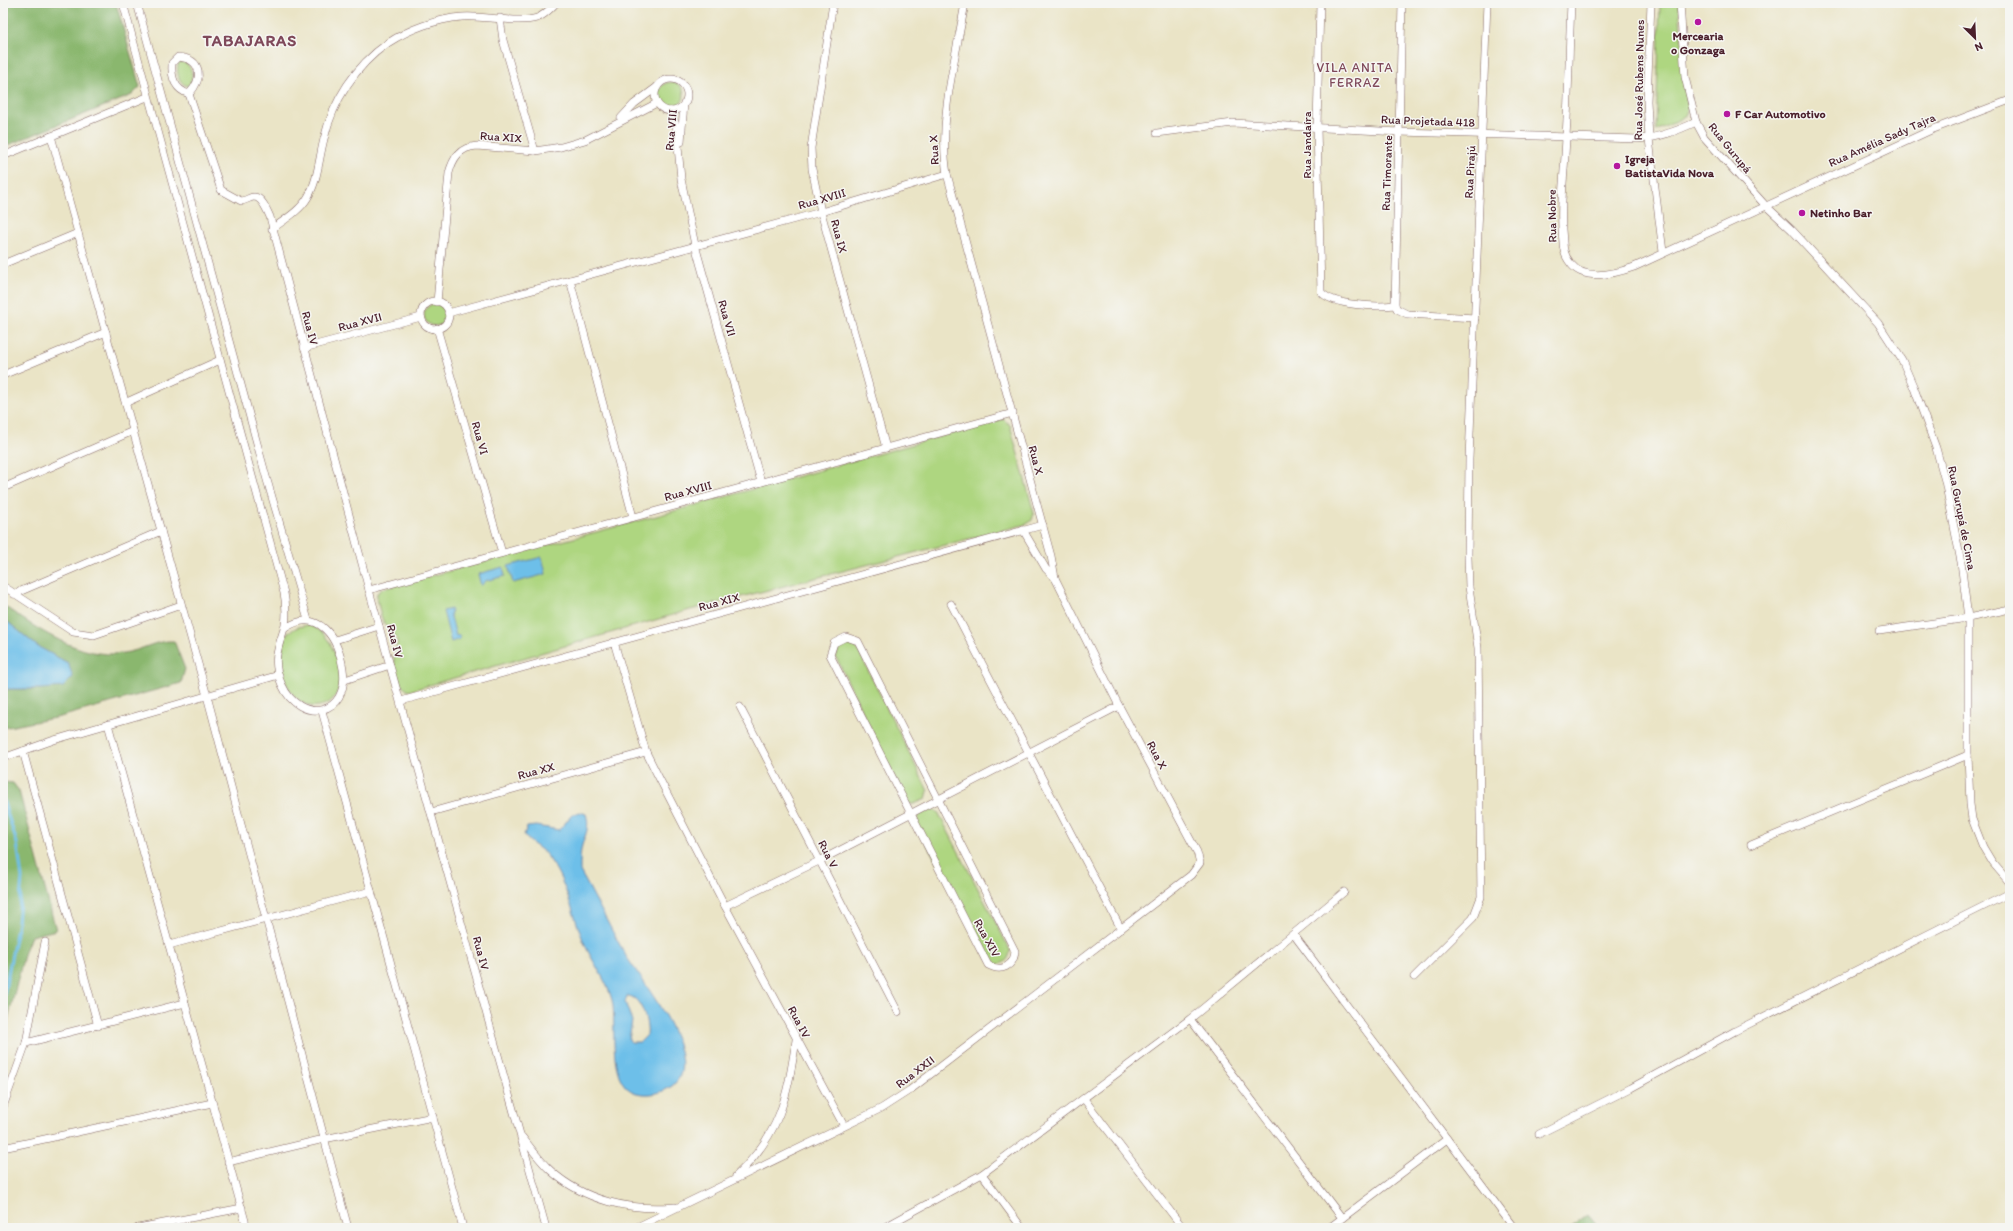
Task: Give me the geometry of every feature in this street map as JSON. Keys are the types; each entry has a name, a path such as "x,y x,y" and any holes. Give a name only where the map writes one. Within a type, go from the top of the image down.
{"street":[{"path":"123,3 284,593 284,629 276,654 278,675 282,686 291,698 310,711 322,711 333,705 339,699 345,680 342,660 335,640 320,624 308,620 296,622 284,629"},
{"path":"137,3 267,480 308,620"},
{"path":"272,229 307,199 314,184 324,139 336,104 354,76 369,59 388,43 408,32 433,23 460,17 479,16 522,20 537,18 556,3"},
{"name":"Rua IX","path":"833,3 811,148 812,169 821,212 886,448"},
{"name":"Rua X","path":"965,3 944,125 943,139 947,174 1054,566 1054,578 1199,858 1197,869 1177,886"},
{"name":"Rua Jandaíra","path":"1320,3 1317,127 1320,287 1325,296 1339,301 1382,306 1395,305"},
{"name":"Rua Timorante","path":"1395,305 1394,296 1402,3"},
{"name":"Rua Pirajú","path":"1414,977 1473,918 1481,897 1478,648 1469,587 1468,557 1469,459 1483,135 1487,3"},
{"name":"Rua Nobre","path":"1571,3 1562,241 1565,254 1572,266 1589,274 1612,273 1634,267 1765,205"},
{"name":"Rua José Rubens Nunes","path":"1651,3 1647,101 1649,139 1663,252"},
{"name":"Rua Gurupá","path":"1680,3 1685,77 1696,122 1716,152 1765,205"},
{"path":"500,18 503,40 535,151"},
{"path":"178,57 189,58 195,63 199,76 195,87 188,94 182,92 175,84 171,75 172,63 178,57"},
{"path":"140,67 154,63"},
{"path":"667,80 680,82 686,94 684,103 677,110 670,111 662,109 657,103 655,95 658,86 667,80"},
{"name":"Rua XIX","path":"617,122 634,104 658,86"},
{"name":"Rua IV","path":"188,94 221,190 241,201 253,197 257,198 268,213 369,590 546,1228"},
{"path":"3,156 148,97"},
{"name":"Rua Amélia Sady Tajra","path":"1765,205 1931,130 2010,100"},
{"path":"151,108 165,103"},
{"name":"Rua XIX","path":"437,302 448,173 455,158 464,150 477,146 535,151 548,150 577,143 657,103"},
{"name":"Rua VIII","path":"680,158 684,103"},
{"name":"Rua VIII","path":"670,111 676,125 680,158"},
{"name":"Rua Projetada 418","path":"1157,133 1233,123 1399,132 1566,138 1649,139 1670,134 1696,122"},
{"path":"51,136 127,402 133,431 207,696 348,1228"},
{"name":"Rua VII","path":"680,158 681,179 695,245 761,482"},
{"name":"Rua XVIII","path":"448,312 821,212 947,174"},
{"name":"Rua Gurupá de Cima","path":"1765,205 1792,230 1878,323 1902,360 1926,420 1945,481 1959,555 1968,618 1968,755 1972,819 1983,847 1992,862 2010,883"},
{"path":"3,264 78,233"},
{"path":"570,280 633,517"},
{"path":"437,302 444,306 448,312 445,324 437,328 429,328 422,322 421,313 425,305 437,302"},
{"path":"1395,305 1397,309 1406,314 1475,318"},
{"name":"Rua XVII","path":"304,348 421,318"},
{"name":"Rua VI","path":"437,328 502,553"},
{"path":"3,375 106,332"},
{"path":"127,402 220,360"},
{"name":"Rua XVIII","path":"369,590 1013,413"},
{"path":"3,488 133,431"},
{"name":"Rua XIX","path":"400,701 1043,525"},
{"path":"1023,530 1046,569 1054,578"},
{"path":"14,594 161,531"},
{"path":"3,586 73,632 94,635 181,605"},
{"path":"950,604 1121,928"},
{"path":"1879,632 1968,618 2010,609"},
{"path":"335,640 379,626"},
{"name":"Rua XIV","path":"852,638 858,641 938,800 1015,951 1015,958 1006,967 1000,969 988,965 830,655 834,643 840,639 852,638"},
{"name":"Rua IV","path":"614,642 646,752 725,906 796,1040 844,1126"},
{"path":"345,680 390,665"},
{"path":"3,758 108,724 278,675"},
{"path":"725,906 819,861 1119,706"},
{"name":"Rua V","path":"740,707 898,1012"},
{"path":"322,711 463,1228"},
{"path":"108,724 247,1228"},
{"path":"23,751 98,1026"},
{"name":"Rua XX","path":"431,812 646,752"},
{"path":"1752,845 1968,755"},
{"name":"Rua XXII","path":"635,1228 882,1108 910,1090 1177,886"},
{"path":"169,945 371,891"},
{"path":"882,1228 982,1174 1190,1019 1294,935 1344,892"},
{"path":"1539,1134 1631,1088 1735,1031 2010,893"},
{"path":"1294,935 1514,1228"},
{"path":"3,1107 26,1043 44,942"},
{"path":"26,1043 185,1003"},
{"path":"1190,1019 1342,1218"},
{"path":"732,1180 754,1159 766,1143 783,1109 790,1080 796,1040"},
{"path":"1084,1099 1183,1228"},
{"path":"3,1148 212,1103"},
{"path":"228,1162 324,1139 433,1117"},
{"path":"521,1135 550,1170 577,1190 627,1207 654,1208 679,1206"},
{"path":"1329,1228 1447,1139"},
{"path":"982,1174 1022,1228"},
{"path":"138,1228 242,1208"}],"green space":[{"path":"3,3 116,3 140,87 132,95 3,147"},
{"path":"1660,3 1679,3 1688,108 1687,114 1656,131"},
{"path":"181,62 187,64 191,71 191,82 190,85 187,86 181,82 178,76 178,63"},
{"path":"671,82 680,86 684,95 680,104 671,108 662,104 658,95 662,86"},
{"path":"431,304 439,304 446,311 446,319 439,326 431,326 424,319 424,311"},
{"path":"1003,419 1010,425 1034,513 1032,520 1027,524 690,610 409,691 400,683 394,665 397,640 384,623 378,603 377,593 382,589 660,515"},
{"path":"3,605 44,632 75,647 91,652 107,654 123,653 160,642 174,641 185,669 181,683 60,717 3,728 3,689 41,689 68,663 37,646 3,618"},
{"path":"308,625 318,629 325,636 331,645 338,668 339,688 337,694 328,703 321,706 310,706 300,701 292,694 283,674 282,652 284,641 288,632 298,627"},
{"path":"845,644 856,646 928,791 926,799 914,804 909,804 906,802 836,657 839,647"},
{"path":"3,782 13,783 19,791 56,930 31,936 25,951 3,1039"},
{"path":"932,809 938,812 1010,950 1008,958 1001,964 991,962 916,824 919,815"},
{"path":"1588,1215 1599,1228 1571,1228"}],"water":[{"path":"542,557 546,574 513,583 508,566"},
{"path":"503,567 505,576 485,581 481,586 478,574"},
{"path":"451,609 452,612 450,613 456,636 459,635 460,639 451,642 443,611"},
{"path":"3,618 37,646 68,663 73,677 63,687 41,689 3,689"},
{"path":"580,812 586,814 588,823 581,851 580,871 626,956 657,1001 677,1040 681,1058 680,1074 672,1086 658,1093 643,1094 630,1090 622,1082 617,1070 612,1000 609,992 586,948 560,876 545,854 524,835 527,827 536,826 559,830 572,815","holes":["627,996 632,997 640,1005 647,1024 647,1035 640,1042 631,1042 629,1040 632,1021 625,1002"]}],"waterway":[{"path":"3,800 17,843 22,878 18,923 3,1000"}],"place":[{"name":"Mercearia o Gonzaga","path":"1698,22"},
{"name":"F Car Automotivo","path":"1727,114"},
{"name":"Igreja BatistaVida Nova","path":"1617,166"},
{"name":"Netinho Bar","path":"1802,213"}],"district":[{"name":"TABAJARAS","path":"250,40"},
{"name":"VILA ANITA FERRAZ","path":"1355,74"}]}
